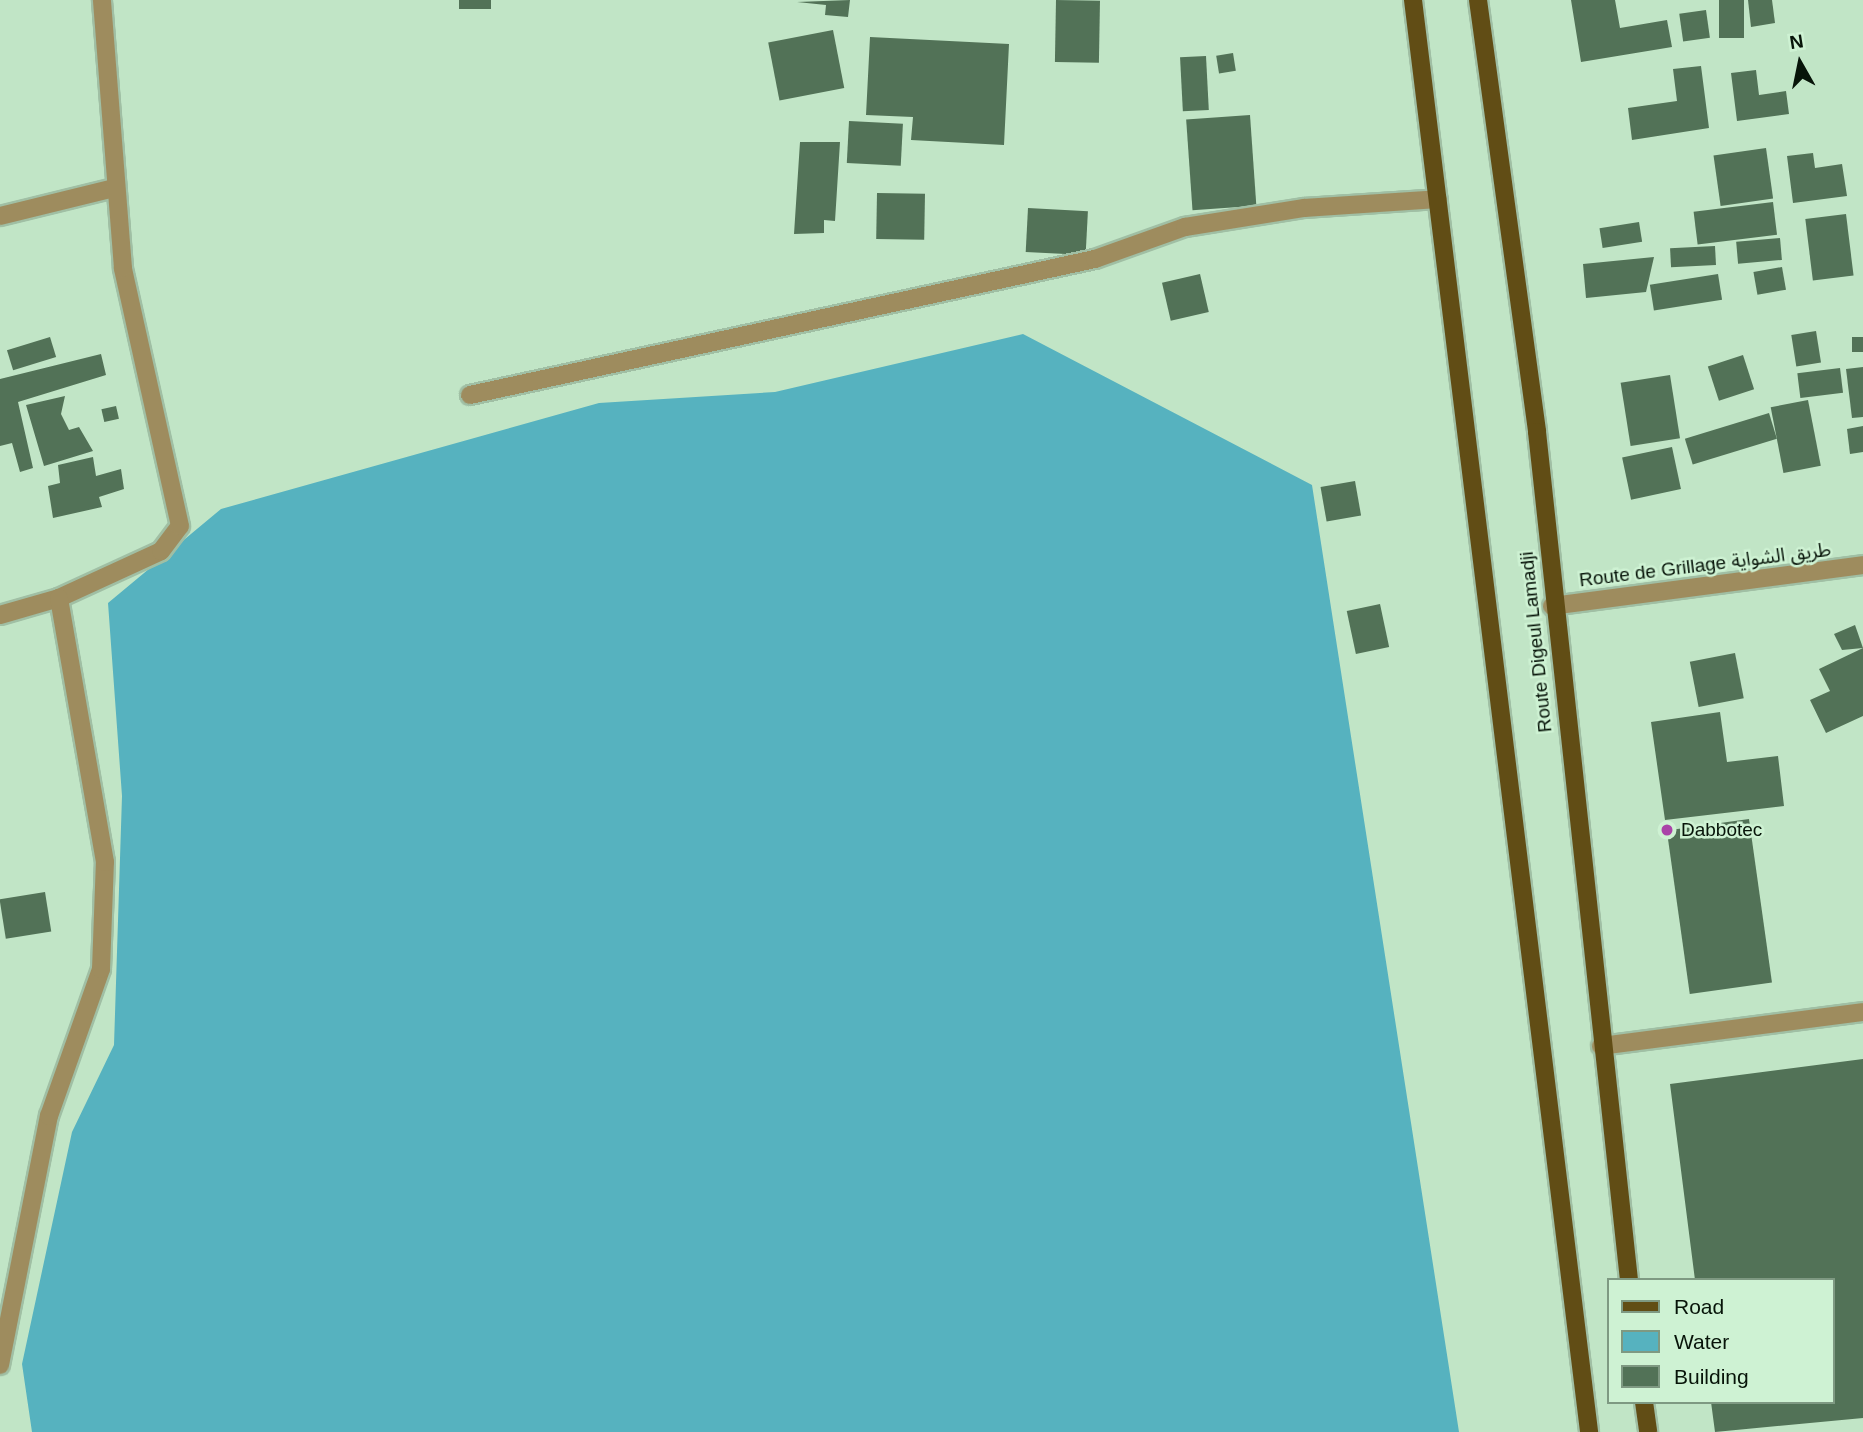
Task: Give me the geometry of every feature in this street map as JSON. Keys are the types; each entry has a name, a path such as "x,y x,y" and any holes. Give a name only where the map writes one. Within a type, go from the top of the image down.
{"main road":[{"path":"1413,0 1589,1432"},
{"name":"Route Digeul Lamadji","path":"1478,0 1537,432 1552,606 1629,1278"},
{"path":"1644,1404 1648,1432"}],"street":[{"path":"0,615 59,598 161,551 180,526 123,268 114,188 102,0"},
{"path":"0,216 114,188"},
{"path":"470,395 1095,259 1185,227 1304,208 1438,199"},
{"name":"Route de Grillage طريق الشواية","path":"1552,606 1863,565"},
{"path":"0,1365 4,1329 49,1116 100,969 106,862 59,598"},
{"path":"1601,1046 1863,1012"}],"water":[{"path":"1023,334 1312,485 1459,1432 32,1432 22,1364 72,1132 114,1045 122,796 108,603 221,509 599,403 775,392"}],"building":[{"path":"459,0 491,0 491,9 459,9"},
{"path":"850,0 848,17 825,15 826,5 797,2"},
{"path":"1056,0 1100,1 1099,63 1055,62"},
{"path":"1571,0 1615,0 1620,28 1667,20 1672,47 1581,62"},
{"path":"1719,0 1744,0 1744,38 1719,38"},
{"path":"1748,0 1772,0 1775,23 1751,27"},
{"path":"1706,10 1710,38 1683,41 1679,14"},
{"path":"833,30 844,88 779,101 768,43"},
{"path":"870,37 1009,44 1004,145 911,140 913,117 866,115"},
{"path":"1233,53 1236,71 1219,73 1216,56"},
{"path":"1206,56 1209,110 1183,111 1180,57"},
{"path":"1701,66 1709,128 1632,140 1628,108 1677,101 1673,69"},
{"path":"1756,70 1759,95 1786,91 1789,114 1737,121 1731,73"},
{"path":"1250,115 1256,206 1193,210 1186,119"},
{"path":"849,121 903,124 901,166 847,163"},
{"path":"800,142 840,142 835,221 824,220 824,233 794,234"},
{"path":"1766,148 1773,199 1721,206 1714,155"},
{"path":"1813,153 1815,168 1842,164 1847,196 1793,203 1787,156"},
{"path":"877,193 925,194 924,240 876,239"},
{"path":"1773,202 1777,235 1698,245 1694,212"},
{"path":"1028,208 1088,211 1086,255 1026,252"},
{"path":"1846,214 1854,276 1813,281 1805,219"},
{"path":"1639,222 1642,242 1603,248 1599,228"},
{"path":"1780,238 1782,260 1738,264 1736,242"},
{"path":"1715,246 1716,265 1671,267 1670,248"},
{"path":"1654,257 1646,292 1586,298 1583,264"},
{"path":"1782,267 1786,290 1757,295 1753,272"},
{"path":"1200,274 1209,312 1171,321 1162,283"},
{"path":"1718,274 1722,300 1654,310 1650,285"},
{"path":"1816,331 1821,363 1796,367 1791,335"},
{"path":"50,337 56,357 13,370 7,350"},
{"path":"1852,337 1863,337 1863,352 1852,352"},
{"path":"101,354 106,375 18,402 33,468 20,472 12,443 0,446 0,379"},
{"path":"1743,355 1754,389 1719,401 1708,366"},
{"path":"1863,367 1863,417 1852,418 1846,369"},
{"path":"1840,368 1843,393 1800,398 1797,373"},
{"path":"1670,375 1680,438 1631,446 1621,383"},
{"path":"65,396 61,414 69,430 79,427 93,451 44,466 26,405"},
{"path":"1808,400 1821,466 1783,473 1771,407"},
{"path":"116,406 119,419 104,422 101,409"},
{"path":"1769,413 1777,439 1693,465 1685,439"},
{"path":"1863,426 1863,452 1850,454 1847,429"},
{"path":"1672,447 1681,489 1631,500 1622,458"},
{"path":"93,457 96,476 121,469 124,489 99,497 102,507 53,518 48,486 60,483 58,465"},
{"path":"1355,481 1361,515 1327,522 1321,487"},
{"path":"1380,604 1389,647 1356,654 1347,611"},
{"path":"1855,625 1863,648 1842,650 1834,634"},
{"path":"1863,648 1863,716 1826,733 1810,700 1830,691 1819,669"},
{"path":"1735,653 1744,698 1699,707 1690,662"},
{"path":"1720,712 1727,762 1778,756 1784,806 1665,820 1651,722"},
{"path":"1749,819 1772,982 1690,994 1667,831"},
{"path":"45,892 51,932 6,939 0,899"},
{"path":"1863,1059 1863,1418 1715,1432 1711,1404 1835,1404 1835,1278 1695,1278 1670,1084"}],"place":[{"name":"Dabbotec","path":"1667,830"}]}
